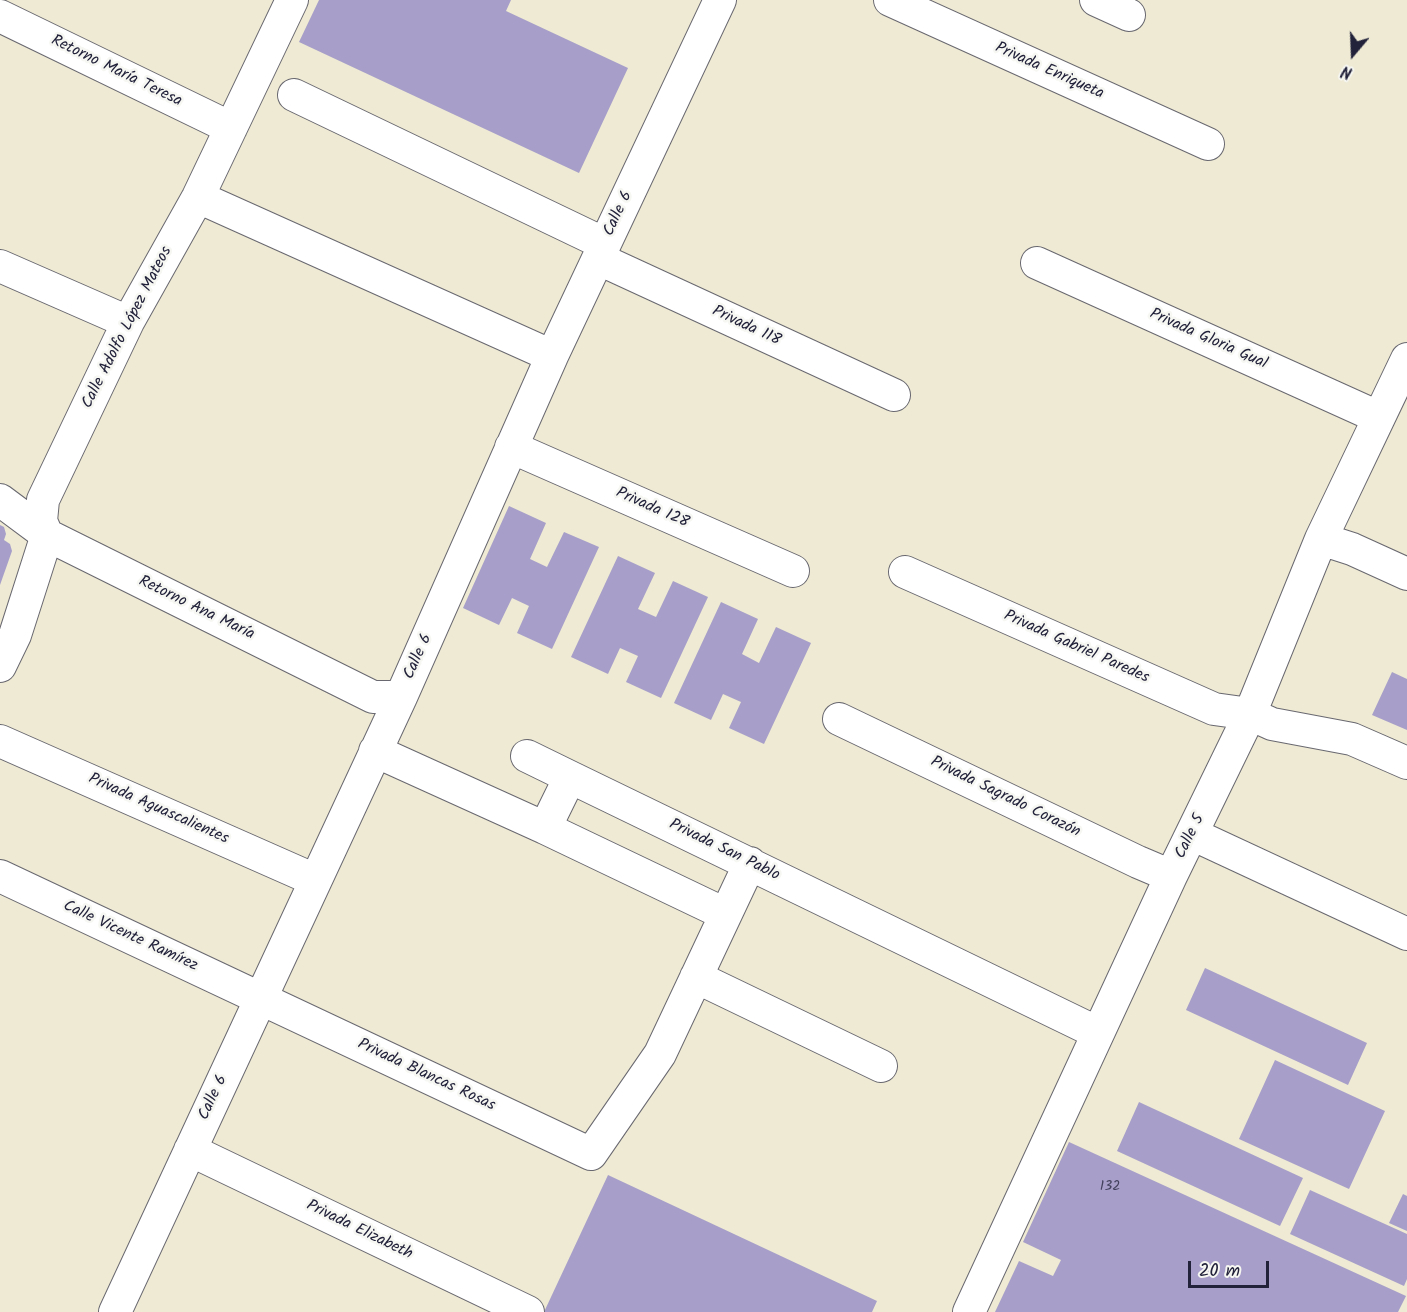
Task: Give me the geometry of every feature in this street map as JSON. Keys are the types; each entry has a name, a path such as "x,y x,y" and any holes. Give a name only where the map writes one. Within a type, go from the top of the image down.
{"street":[{"name":"Calle Adolfo López Mateos","path":"0,666 15,635 47,535 41,521 43,500 128,322 198,197 292,0"},
{"name":"Calle 6","path":"115,1312 401,697 552,356 720,0"},
{"name":"Privada Enriqueta","path":"890,0 1208,144"},
{"path":"1096,0 1129,15"},
{"name":"Retorno María Teresa","path":"0,16 231,128"},
{"name":"Privada 118","path":"294,96 894,395"},
{"path":"198,197 552,356"},
{"name":"Privada Gloria Gual","path":"1037,263 1378,417"},
{"path":"0,266 128,322"},
{"name":"Calle 5","path":"969,1312 1171,876 1250,714 1321,539 1407,359"},
{"name":"Privada 128","path":"511,447 794,572"},
{"name":"Retorno Ana María","path":"0,500 47,535 373,697 401,697"},
{"path":"0,522 24,539 0,607"},
{"path":"1321,539 1352,549 1407,574"},
{"name":"Privada Gabriel Paredes","path":"904,572 1214,709 1250,714 1272,724 1352,738 1407,762"},
{"name":"Privada Sagrado Corazón","path":"839,719 1171,876"},
{"name":"Privada Aguascalientes","path":"0,741 315,880"},
{"path":"375,751 545,828 725,914"},
{"name":"Privada San Pablo","path":"527,756 1098,1033"},
{"path":"545,828 570,777"},
{"path":"1192,834 1407,934"},
{"path":"750,863 696,977 881,1066"},
{"name":"Calle Vicente Ramírez","path":"0,876 261,998"},
{"name":"Privada Blancas Rosas","path":"261,998 591,1154 660,1054 696,977"},
{"name":"Privada Elizabeth","path":"190,1150 528,1312"}],"building":[{"path":"319,0 511,0 506,11 628,68 579,173 299,42"},
{"path":"509,506 546,523 530,559 547,567 564,532 599,547 552,649 517,633 529,606 512,598 499,625 463,608"},
{"path":"0,525 4,527 6,534 4,540 10,544 12,551 0,585"},
{"path":"618,556 655,573 638,609 656,617 673,581 708,597 661,698 626,682 638,656 620,648 608,674 571,657"},
{"path":"721,602 758,619 742,654 759,663 776,627 811,643 764,744 729,728 741,702 723,694 711,720 674,703"},
{"path":"1392,672 1407,679 1407,730 1372,715"},
{"path":"1205,968 1367,1043 1348,1085 1186,1010"},
{"path":"1275,1060 1385,1111 1349,1189 1239,1139"},
{"path":"1139,1102 1303,1178 1280,1226 1117,1151"},
{"path":"1069,1142 1406,1296 1398,1312 995,1312 1019,1261 1053,1276 1061,1260 1023,1242"},
{"path":"608,1175 877,1301 872,1312 544,1312"},
{"path":"1310,1190 1407,1234 1407,1279 1404,1286 1290,1234"},
{"path":"1403,1194 1407,1196 1407,1231 1389,1223"}]}
